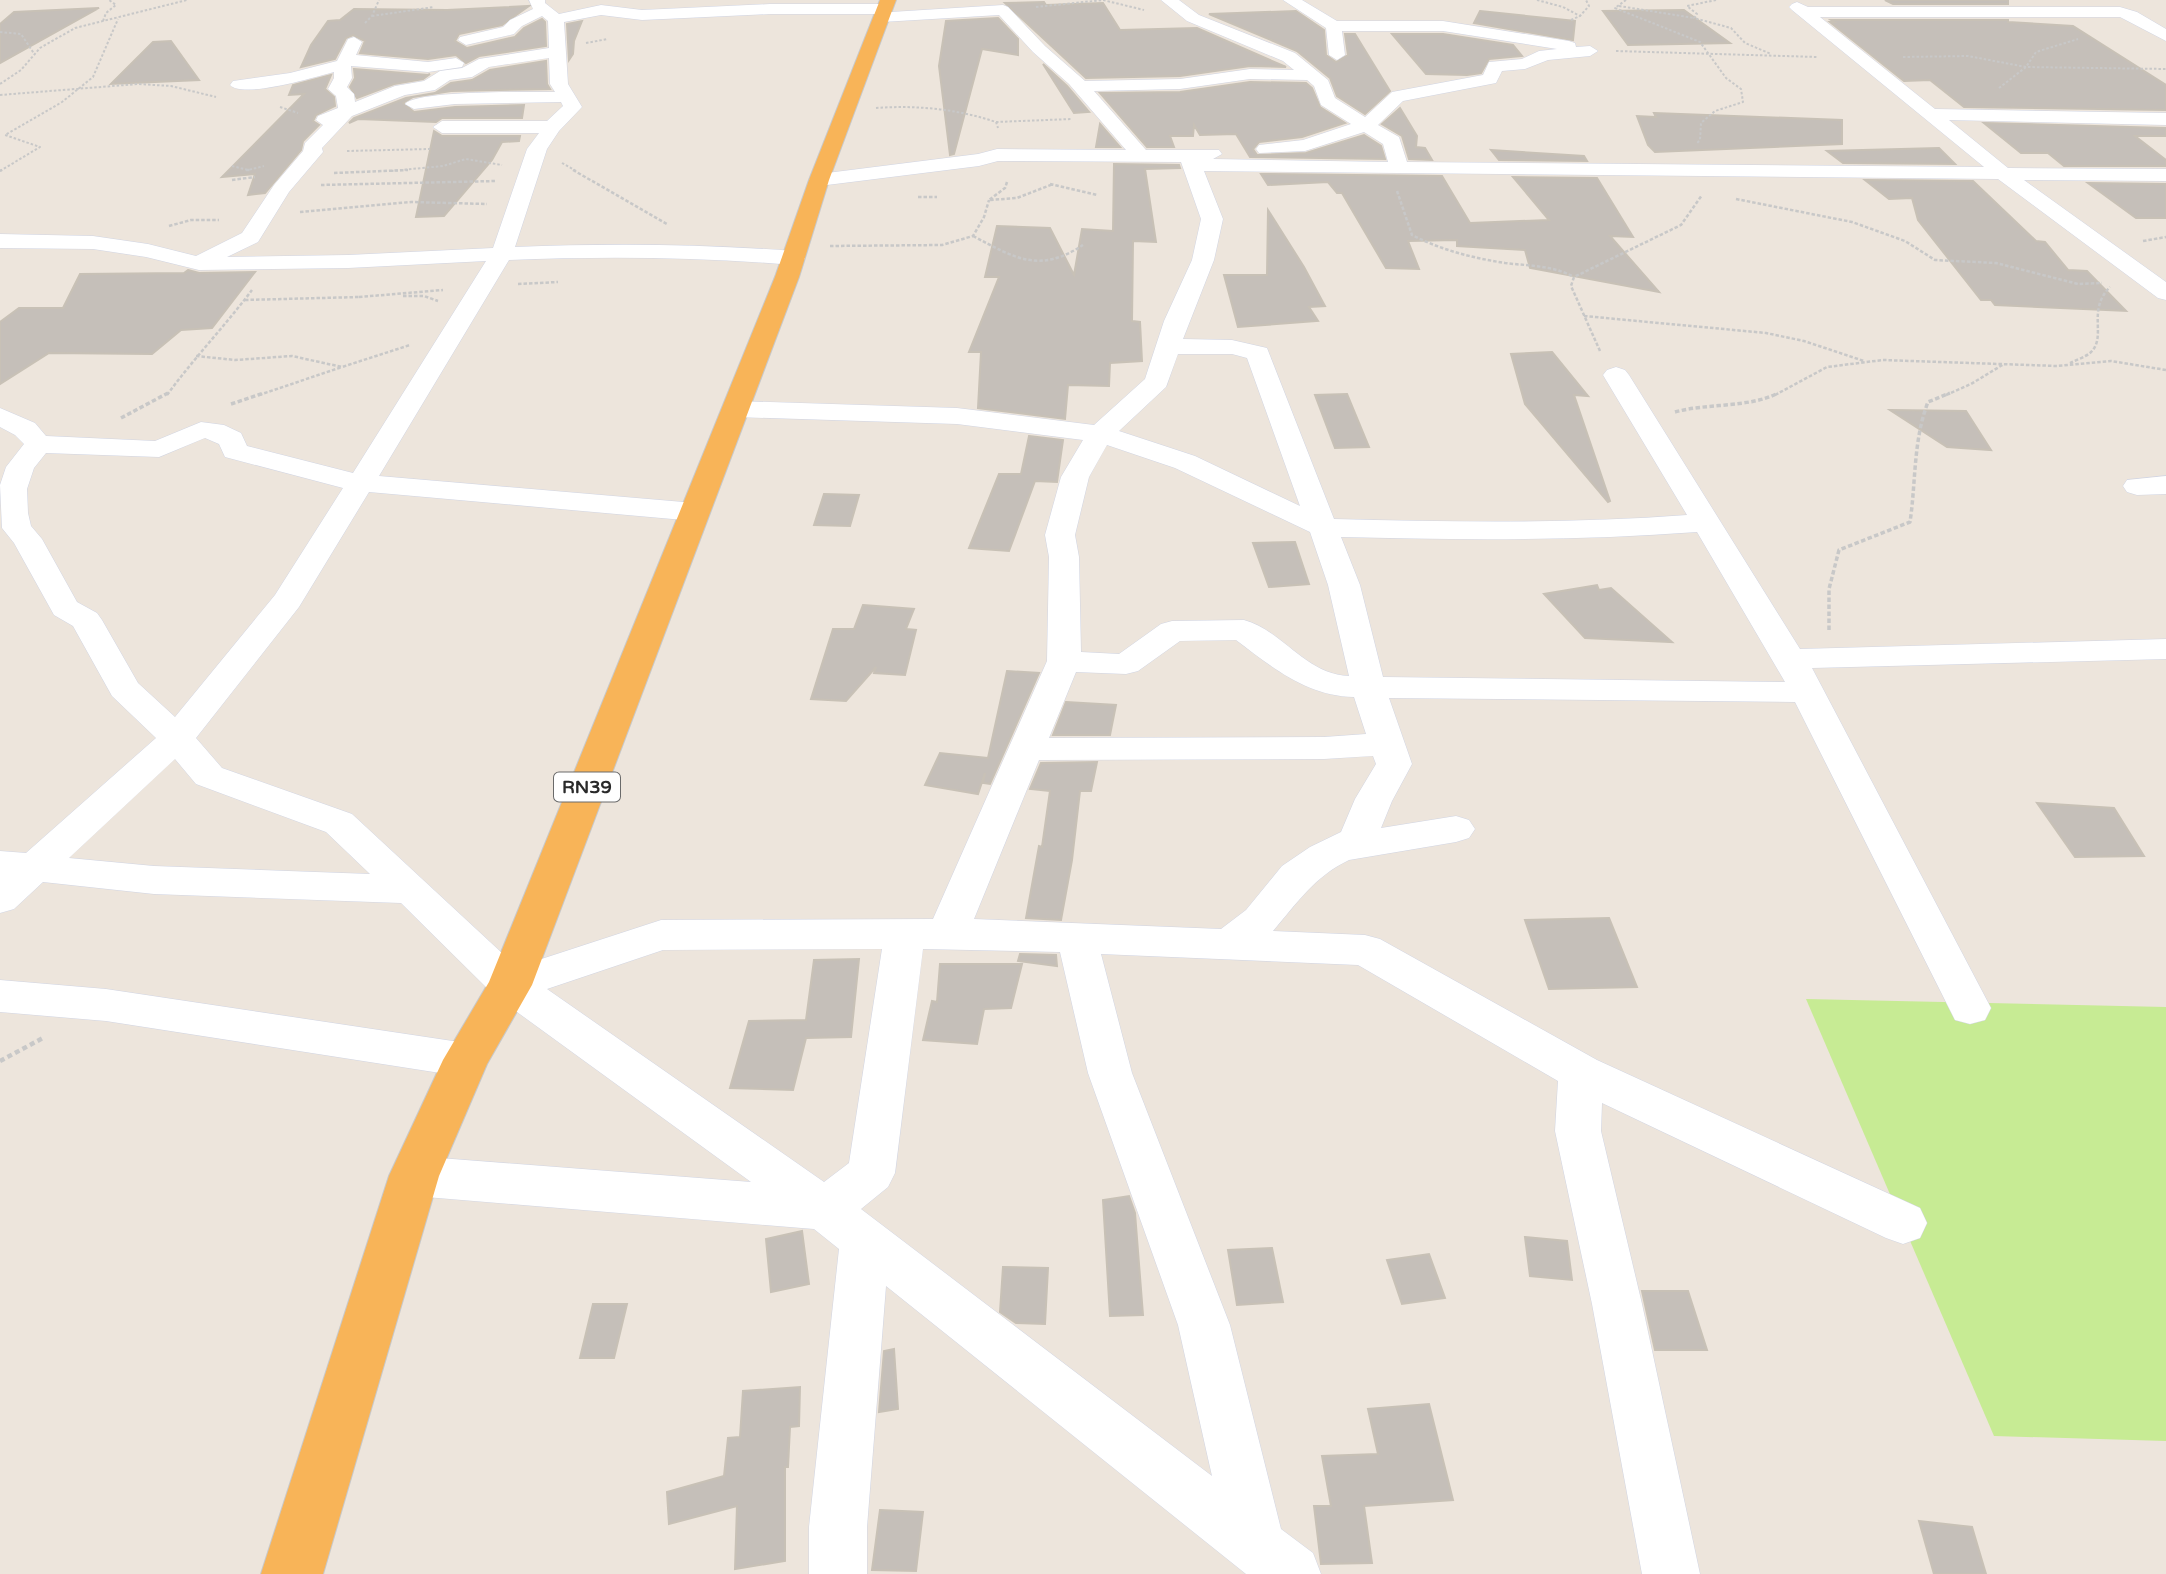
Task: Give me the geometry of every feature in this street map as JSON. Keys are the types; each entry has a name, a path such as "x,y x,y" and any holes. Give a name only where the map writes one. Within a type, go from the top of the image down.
{"highway":[{"name":"RN39","path":"292,1574 414,1176 466,1060 510,985 796,253 819,180 885,8"}],"street":[{"path":"1169,0 1193,18 1289,57 1322,84 1327,101 1392,141 1394,168"},
{"path":"1190,161 1305,145 1367,125 1398,96 1490,79 1495,66 1525,64 1545,55 1590,51 1562,44 1443,26 1334,26 1291,0"},
{"path":"1789,0 2004,174 2122,274 2166,293"},
{"path":"466,40 508,31 587,24 593,21 594,11 642,15 770,9 1003,10 1039,49 1080,86 1142,157"},
{"path":"1805,12 2120,12 2132,15 2166,36"},
{"path":"508,31 516,23 548,27"},
{"path":"1334,26 1337,55"},
{"path":"313,119 401,90 429,86 446,75 466,73 548,27"},
{"path":"0,899 18,866 177,738 288,600 502,254 536,157 573,107 559,84 548,27"},
{"path":"350,105 337,89 343,78 344,63 354,42"},
{"path":"239,85 291,78 356,59 427,67 485,63"},
{"path":"1080,86 1180,84 1250,74 1310,75"},
{"path":"429,86 446,99 567,97"},
{"path":"196,264 250,237 289,180 313,152 312,147 350,105 441,103 455,99"},
{"path":"1930,114 2166,119"},
{"path":"442,127 536,157"},
{"path":"819,180 979,160 997,155 1606,172 1706,169 2166,175"},
{"path":"838,1574 845,1224 871,1173 926,934 1028,748 1064,662 1064,556 1060,536 1074,477 1100,434 1157,382 1176,321 1203,260 1212,219 1190,161"},
{"path":"0,241 23,245 82,242 145,251 196,264 656,248 796,253"},
{"path":"2122,274 2166,265"},
{"path":"1168,346 1232,347 1258,353 1344,585 1368,686 1394,764 1374,799 1357,840 1324,856 1296,876 1260,920 1230,944"},
{"path":"1616,375 1790,659 1970,1008"},
{"path":"735,410 957,416 1100,434 1185,462 1324,528 1495,531 1629,528 1706,522"},
{"path":"0,416 50,445 159,449 201,430 214,431 231,439 235,450 359,483 695,512"},
{"path":"50,445 20,467 13,489 13,513 17,528 27,539 65,608 86,620 124,689 177,738 209,776 340,823 510,985 845,1224 1274,1560"},
{"path":"2137,486 2166,485"},
{"path":"1064,662 1126,664 1172,631 1244,630 1294,668 1335,686 1549,691 1807,692"},
{"path":"1790,659 2166,649"},
{"path":"1028,748 1324,748 1386,744"},
{"path":"1346,847 1456,829"},
{"path":"18,866 154,880 411,889"},
{"path":"510,985 661,934 926,934 1365,950 1581,1073 1903,1223"},
{"path":"1077,938 1110,1073 1204,1325 1274,1560"},
{"path":"0,996 106,1005 466,1060"},
{"path":"1581,1073 1577,1131 1617,1304 1671,1574"},
{"path":"414,1176 845,1224"}],"path":[{"path":"103,22 106,13 116,5 108,0"},
{"path":"0,85 57,37 75,28 187,0"},
{"path":"1034,7 1103,0 1193,18"},
{"path":"1537,0 1563,7 1580,16"},
{"path":"1616,375 1594,342 1571,286 1574,277 1681,225 1703,193 1702,189 1718,177 1687,158 1682,149 1700,140 1701,123 1715,111 1744,102 1741,89 1726,78 1700,42 1615,8 1626,0"},
{"path":"1694,18 1697,14 1687,6 1716,0"},
{"path":"1619,6 1694,18 1731,28 1751,47 1779,56"},
{"path":"372,16 434,7"},
{"path":"1998,89 2025,67 2036,52 2113,27 2132,15"},
{"path":"0,171 40,147 5,135 62,102 93,76 118,19"},
{"path":"0,32 21,34 35,55"},
{"path":"0,96 138,84 171,86 222,99"},
{"path":"272,104 313,119"},
{"path":"996,122 1108,118"},
{"path":"232,166 248,170 313,152 435,149"},
{"path":"456,154 467,159"},
{"path":"289,180 536,157"},
{"path":"289,180 443,166 467,159 536,157 668,224 726,250"},
{"path":"1394,168 1412,234 1432,246 1504,262 1559,268 1574,277"},
{"path":"1730,198 1852,222 1905,241 1935,260 1996,263 2078,284 2122,274"},
{"path":"973,236 989,200"},
{"path":"109,246 191,220 261,219 311,210 411,202 491,204 514,221"},
{"path":"796,253 942,244 973,236 1024,263 1067,257 1083,245"},
{"path":"2066,365 2091,352 2099,336 2095,318 2097,304 2122,274 2132,246 2151,238 2166,237"},
{"path":"50,445 166,396 195,356 225,326 256,284 289,262"},
{"path":"359,297 483,286"},
{"path":"244,300 424,296 461,322"},
{"path":"1584,316 1636,324 1682,324 1768,334 1809,343 1868,362"},
{"path":"220,408 342,367 461,322"},
{"path":"195,356 235,360 292,356 342,367"},
{"path":"1644,421 1696,406 1767,399 1827,367 1868,362 2066,365 2111,361 2166,370"},
{"path":"1835,658 1826,609 1833,564 1839,550 1910,522 1915,497 1919,421 1928,402 1971,384 2005,363"}],"green space":[{"path":"1806,999 2166,1007 2166,1441 1994,1436"}],"building":[{"path":"1885,0 2008,0 2008,4 1893,4"},
{"path":"1044,2 1046,5 1103,3 1120,30 1197,28 1286,67 1250,66 1180,76 1086,78 1005,3"},
{"path":"529,6 502,25 459,34 455,41 467,48 515,37 524,28 542,19 545,22 546,46 479,56 466,63 456,55 428,59 360,53 365,41 353,35 346,38 335,59 301,67 311,45 328,21 340,20 354,9 447,10"},
{"path":"99,8 0,63 0,24 14,12"},
{"path":"1684,10 1730,43 1628,45 1603,11"},
{"path":"1296,11 1324,30 1326,55 1336,62 1348,55 1345,34 1355,34 1390,91 1365,114 1337,96 1330,78 1297,51 1209,14"},
{"path":"1480,11 1575,21 1573,40 1474,23"},
{"path":"998,18 1018,39 1018,55 982,49 954,154 950,155 939,66 946,21"},
{"path":"1831,20 2008,20 2073,26 2166,85 2166,110 1964,107 1930,80 1904,81 1830,22 1834,22"},
{"path":"582,21 574,41 573,54 569,60 567,24"},
{"path":"1392,34 1443,34 1513,45 1522,56 1489,59 1481,73 1426,74"},
{"path":"171,41 199,80 111,84 153,42"},
{"path":"546,61 547,84 550,89 451,91 413,97 403,103 414,112 455,107 524,105 522,118 442,118 436,122 358,119 349,123 354,118 406,98 435,93 451,83 472,80 490,70"},
{"path":"1043,64 1067,86 1089,112 1074,113"},
{"path":"354,69 430,74 423,79 394,84 357,98 350,87 355,78"},
{"path":"331,75 325,89 334,97 335,106 316,115 313,121 319,125 303,141 301,150 265,193 248,195 255,174 222,177 304,94 289,95 293,85"},
{"path":"1250,82 1306,83 1312,88 1320,107 1345,123 1302,137 1259,142 1253,149 1257,155 1306,153 1364,135 1381,146 1385,159 1250,157 1236,134 1200,135 1194,125 1193,136 1170,136 1174,147 1147,147 1100,93 1180,92"},
{"path":"1400,108 1417,136 1416,147 1425,148 1432,160 1409,159 1402,136 1382,124"},
{"path":"1654,113 1842,120 1842,144 1655,152 1648,145 1637,116 1656,117"},
{"path":"1984,123 2166,128 2166,136 2135,136 2166,160 2166,166 2064,166 2048,153 2021,153"},
{"path":"1100,124 1120,147 1096,147"},
{"path":"434,131 442,136 520,136 519,141 502,142 492,160 444,216 416,217"},
{"path":"1939,148 1955,164 1843,163 1827,151"},
{"path":"1491,150 1584,156 1587,161 1499,160"},
{"path":"1114,164 1179,165 1180,168 1145,169 1156,242 1133,241 1132,321 1140,322 1142,361 1110,363 1109,386 1068,385 1065,419 978,408 981,352 969,352 999,277 985,277 997,226 1050,228 1074,275 1082,229 1113,231"},
{"path":"1261,174 1442,176 1470,223 1549,220 1513,177 1597,178 1633,237 1610,236 1659,292 1530,268 1525,250 1457,246 1457,240 1408,241 1419,269 1386,268 1342,193 1337,193 1328,182 1268,185"},
{"path":"1865,180 1973,181 2036,241 2045,242 2068,270 2087,271 2126,311 1995,305 1991,300 1981,300 1918,220 1912,198 1889,199"},
{"path":"2088,183 2166,184 2166,218 2136,218"},
{"path":"1268,210 1325,306 1309,307 1318,321 1238,327 1224,275 1267,275"},
{"path":"188,270 199,273 255,272 212,328 181,330 152,354 49,353 0,384 0,322 19,308 63,308 80,274 184,273"},
{"path":"1552,352 1588,396 1574,395 1610,501 1608,502 1525,404 1511,354"},
{"path":"1347,394 1369,447 1335,448 1315,395"},
{"path":"1890,410 1966,411 1991,450 1947,447"},
{"path":"1029,436 1063,440 1057,482 1035,481 1009,551 969,548 999,474 1021,474"},
{"path":"824,494 859,495 850,526 814,525"},
{"path":"1295,542 1309,584 1269,587 1253,543"},
{"path":"1597,585 1599,590 1611,588 1672,642 1585,638 1544,594"},
{"path":"863,605 914,609 906,629 916,630 905,675 874,673 876,667 846,701 811,699 833,629 854,629"},
{"path":"1007,671 1039,673 990,784 983,783 985,773 978,794 925,785 940,753 988,758"},
{"path":"1066,702 1116,705 1110,735 1053,735"},
{"path":"1097,762 1091,791 1080,791 1072,860 1061,920 1026,918 1039,846 1042,847 1050,791 1030,789 1041,763"},
{"path":"2037,803 2114,808 2144,856 2075,857"},
{"path":"1609,918 1637,987 1549,989 1525,920"},
{"path":"1020,954 1056,955 1057,966 1018,961"},
{"path":"859,959 851,1037 806,1038 793,1090 730,1088 749,1021 806,1020 814,960"},
{"path":"940,964 1022,964 1011,1008 984,1009 977,1044 923,1040 932,1001 937,1002"},
{"path":"1129,1196 1135,1213 1143,1315 1110,1316 1103,1200"},
{"path":"802,1231 809,1284 771,1292 766,1239"},
{"path":"1525,1237 1567,1241 1572,1280 1530,1276"},
{"path":"1272,1248 1283,1302 1237,1305 1228,1250"},
{"path":"1429,1254 1445,1298 1402,1304 1387,1260"},
{"path":"1003,1267 1048,1268 1045,1324 1016,1323 1000,1312"},
{"path":"1642,1291 1688,1291 1707,1350 1655,1350"},
{"path":"593,1304 627,1304 614,1358 580,1358"},
{"path":"894,1349 898,1409 879,1412 884,1351"},
{"path":"800,1387 799,1426 790,1427 788,1467 785,1467 785,1561 735,1569 737,1506 669,1524 667,1492 724,1476 728,1438 740,1437 743,1391"},
{"path":"1429,1404 1453,1500 1364,1506 1372,1563 1321,1564 1314,1506 1331,1506 1322,1456 1378,1454 1368,1409"},
{"path":"880,1510 923,1512 916,1571 872,1570"},
{"path":"1919,1521 1972,1527 1986,1574 1934,1574"}]}
